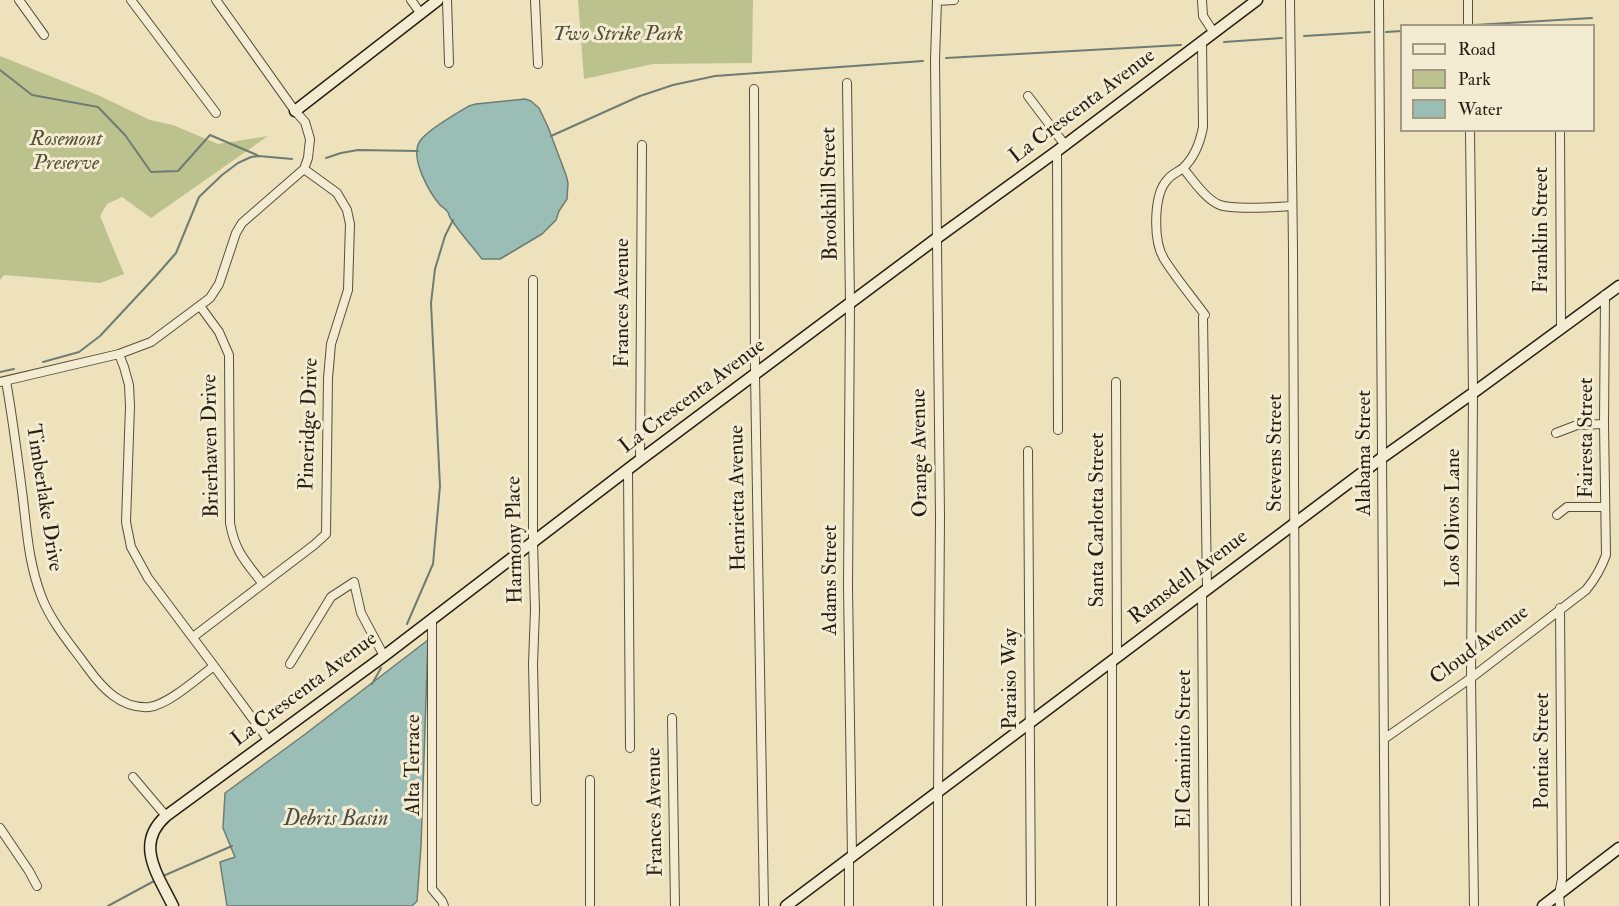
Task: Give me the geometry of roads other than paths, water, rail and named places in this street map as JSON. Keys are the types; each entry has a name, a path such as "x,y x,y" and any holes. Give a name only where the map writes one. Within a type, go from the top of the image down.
{"street":[{"path":"19,0 44,35"},
{"path":"131,0 216,113"},
{"path":"3,382 119,354 151,342 210,298 219,284 236,233 243,223 304,169 310,139 305,122 216,0"},
{"path":"411,0 421,14"},
{"path":"295,111 438,0"},
{"path":"447,0 449,63"},
{"path":"535,0 538,64"},
{"path":"937,1 954,0"},
{"path":"1202,0 1203,16 1214,33"},
{"name":"La Crescenta Avenue","path":"173,906 152,861 150,851 154,828 166,816 384,656 640,460 1257,0"},
{"name":"Stevens Street","path":"1290,0 1296,906"},
{"name":"Alabama Street","path":"1379,0 1384,906"},
{"path":"1468,0 1468,24"},
{"name":"Orange Avenue","path":"937,1 935,60 940,517 938,906"},
{"name":"El Caminito Street","path":"1202,42 1203,127 1199,145 1195,154 1183,168 1168,178 1162,187 1156,207 1158,246 1163,258 1204,316 1204,906"},
{"name":"Brookhill Street","path":"848,84 850,303"},
{"name":"Henrietta Avenue","path":"754,89 755,375 764,906"},
{"path":"1029,96 1061,148 1058,430"},
{"name":"Los Olivos Lane","path":"1470,132 1473,393 1471,678 1474,906"},
{"name":"Franklin Street","path":"1560,132 1561,329"},
{"name":"Frances Avenue","path":"640,460 642,145"},
{"path":"1183,168 1200,189 1218,205 1230,207 1291,206"},
{"name":"Pineridge Drive","path":"193,638 326,534 328,378 331,344 348,290 350,224 347,210 337,193 304,169"},
{"name":"Harmony Place","path":"533,280 536,801"},
{"name":"Ramsdell Avenue","path":"786,906 1383,456 1619,286"},
{"name":"Fairesta Street","path":"1595,579 1606,555 1605,295"},
{"name":"Adams Street","path":"850,303 848,587 850,858"},
{"name":"Brierhaven Drive","path":"200,306 219,332 229,355 230,523 233,540 239,554 263,584"},
{"path":"119,354 129,385 126,522 131,547 148,578 269,741"},
{"name":"Timberlake Drive","path":"3,382 13,420 31,565 43,599 55,623 96,680 112,697 130,705 150,707 167,701 214,666"},
{"name":"Santa Carlotta Street","path":"1113,906 1116,382"},
{"path":"1556,433 1577,425 1604,424"},
{"name":"Paraiso Way","path":"1028,452 1031,906"},
{"name":"Frances Avenue","path":"628,470 630,748"},
{"path":"1557,515 1567,507 1605,507"},
{"name":"Cloud Avenue","path":"1384,739 1471,678 1586,590 1595,579"},
{"path":"290,664 331,597 354,582 361,613 384,656"},
{"name":"Pontiac Street","path":"1560,608 1562,879 1559,894 1560,906"},
{"name":"Alta Terrace","path":"432,619 432,889 444,906"},
{"name":"Frances Avenue","path":"672,718 675,906"},
{"path":"133,777 166,816"},
{"path":"590,780 590,906"},
{"path":"0,828 37,886"},
{"path":"1543,906 1619,848"},
{"path":"849,906 850,858"}],"water":[{"path":"525,99 539,108 548,127 566,175 567,199 556,220 542,234 500,259 482,259 431,192 419,165 417,148 429,132 469,106"},
{"name":"Debris Basin","path":"428,640 417,901 412,906 227,906 220,862 235,857 223,828 225,793"}],"waterway":[{"path":"1491,24 1592,18"},
{"path":"1386,32 1400,31"},
{"path":"1304,36 1370,32"},
{"path":"1224,42 1282,38"},
{"path":"946,58 1181,45"},
{"path":"551,136 640,96 673,85 715,76 923,61"},
{"path":"0,70 32,95 98,107 125,135 151,172 178,171 210,135 257,155"},
{"path":"326,158 358,150 418,151"},
{"path":"43,362 79,352 100,336 176,253 199,197 222,175 251,157 292,159"},
{"path":"407,624 433,564 440,486 431,303 435,269 445,236 453,220"},
{"path":"0,372 14,369"},
{"path":"372,684 381,668"},
{"path":"163,876 232,846"},
{"path":"108,906 156,880"}],"park label":[{"name":"Two Strike Park","path":"618,35"},
{"name":"Rosemont Preserve","path":"66,152"}]}
